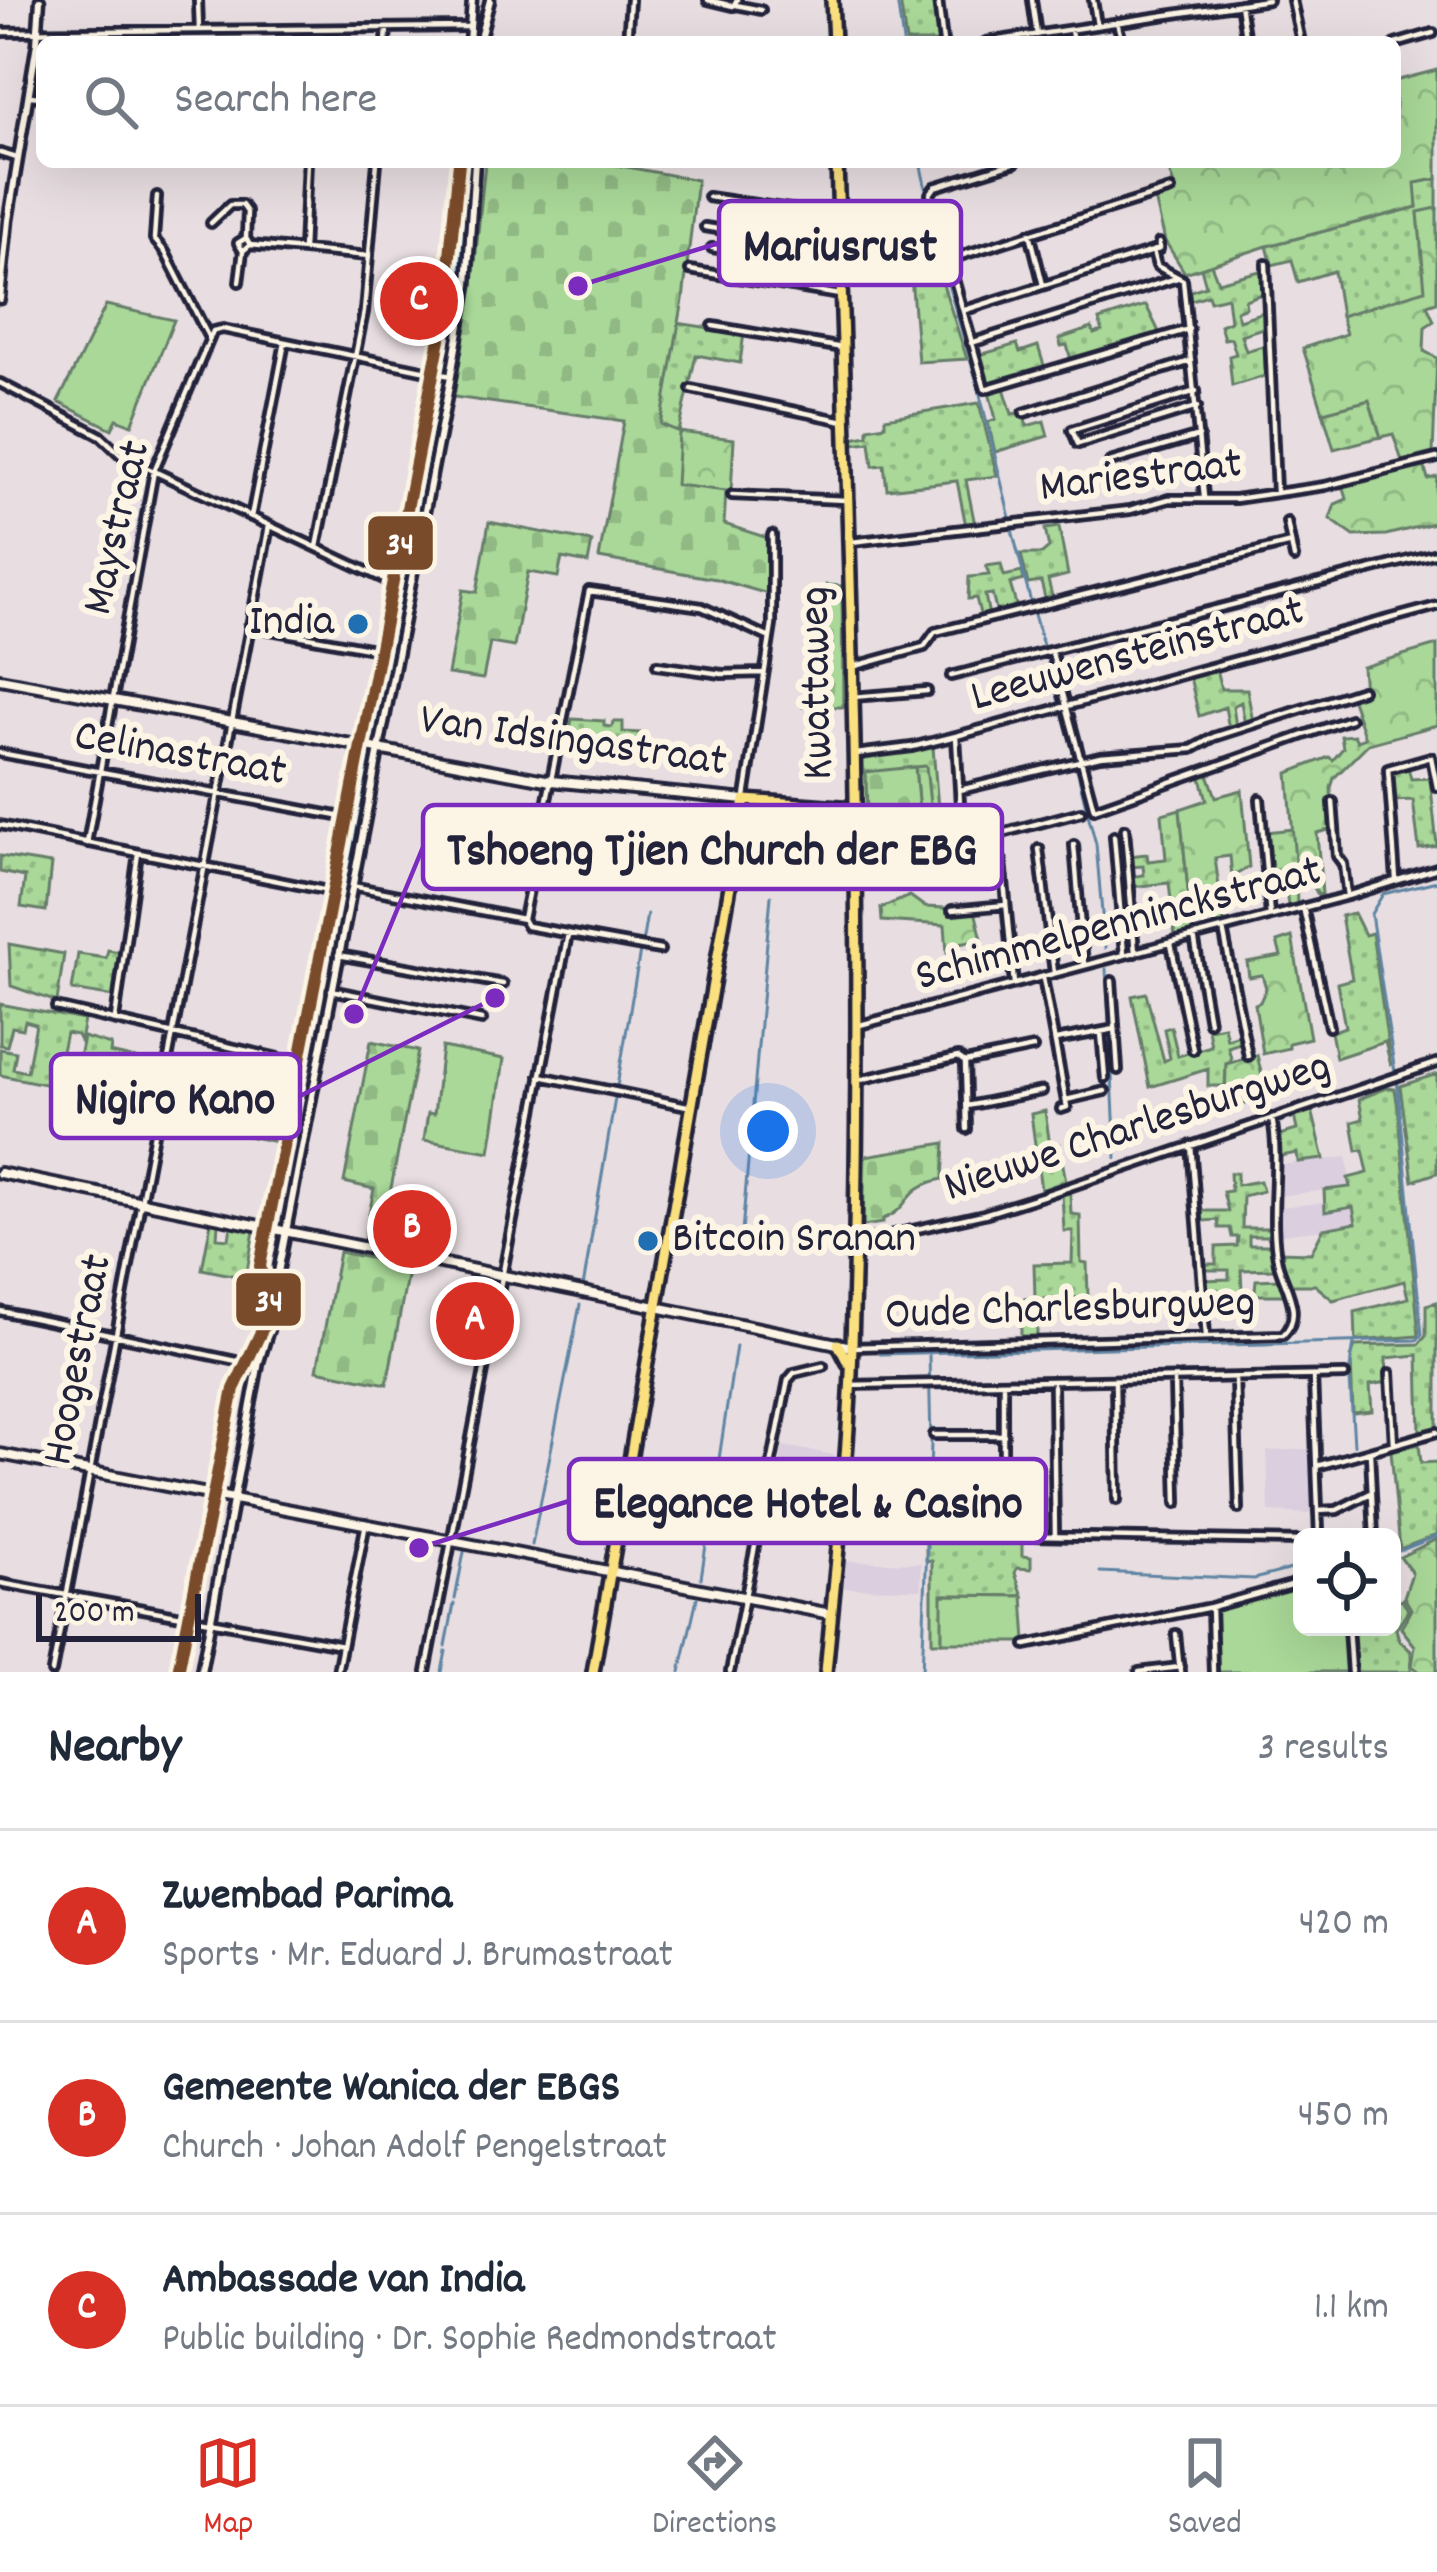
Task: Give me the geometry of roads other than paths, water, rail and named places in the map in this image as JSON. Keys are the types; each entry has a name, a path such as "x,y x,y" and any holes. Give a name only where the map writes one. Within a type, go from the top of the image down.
{"main road":[{"path":"832,0 834,36"},
{"name":"Kwattaweg","path":"826,1672 852,1347 856,1081 850,542 837,168"},
{"name":"Van Idsingastraat","path":"0,679 551,781 855,808"},
{"path":"834,807 848,798 854,781"},
{"path":"592,1672 745,800"},
{"path":"0,1173 852,1347"},
{"path":"838,1344 850,1380"},
{"path":"0,1454 831,1614"}],"street":[{"path":"37,36 40,0"},
{"path":"198,0 199,31"},
{"path":"469,36 472,0"},
{"path":"481,36 490,0"},
{"path":"627,36 630,0"},
{"path":"708,0 761,10"},
{"path":"938,0 942,36"},
{"path":"1032,0 1037,34"},
{"path":"1093,0 1097,26"},
{"path":"1030,36 1208,4 1268,0"},
{"path":"1292,0 1300,36"},
{"path":"1240,4 1245,36"},
{"path":"1117,22 1120,36"},
{"path":"0,32 470,27"},
{"path":"386,36 387,29"},
{"path":"1071,30 1072,36"},
{"path":"1401,42 1433,33"},
{"path":"0,299 4,219 36,46"},
{"path":"29,96 36,97"},
{"path":"0,153 17,158"},
{"path":"303,250 307,168"},
{"path":"317,548 356,356 376,168"},
{"path":"201,1672 268,1317 269,1298 260,1266 434,372 458,168"},
{"path":"178,1672 234,1389 274,1312 300,1146 451,376 468,272 475,168"},
{"path":"998,168 932,190 975,360 987,390 1189,329"},
{"path":"840,280 952,263 1030,233 1171,190"},
{"path":"157,196 154,238 209,338 223,329 451,376"},
{"path":"709,196 838,216"},
{"path":"212,223 230,205 242,205 248,212 248,241 239,282"},
{"path":"705,227 839,249"},
{"path":"0,244 6,232"},
{"path":"1030,233 1043,285"},
{"path":"243,251 238,243 248,241 369,256"},
{"path":"965,310 1159,249 1159,243"},
{"path":"712,248 839,268"},
{"path":"1153,251 1157,266 1181,277"},
{"path":"1265,264 1276,492"},
{"path":"449,270 468,272"},
{"path":"690,270 841,295"},
{"path":"1181,277 1204,497"},
{"path":"971,343 1181,277"},
{"path":"712,326 843,348"},
{"name":"Maystraat","path":"87,843 154,471 209,338"},
{"path":"250,517 285,342"},
{"path":"1024,413 1193,360"},
{"path":"0,383 101,436 122,455 394,584"},
{"path":"691,389 845,421"},
{"path":"1196,391 1073,428 1078,444 1197,406"},
{"path":"1110,462 1199,436"},
{"name":"Mariestraat","path":"850,542 1130,510 1169,499 1235,500 1325,486 1437,458"},
{"path":"732,495 849,500"},
{"path":"1287,522 1294,558"},
{"name":"Hoogestraat","path":"52,1672 269,526"},
{"path":"745,800 772,625 772,535"},
{"path":"852,667 924,647 935,632 1291,543"},
{"path":"951,676 1437,553"},
{"path":"660,950 527,926 523,919 589,591 702,607 768,637"},
{"name":"Leeuwensteinstraat","path":"854,754 956,736 1437,607"},
{"path":"249,626 381,650"},
{"path":"1052,652 1094,809 1350,719"},
{"path":"657,665 722,674 763,673"},
{"path":"960,790 1080,759 1192,749 1214,737 1362,690"},
{"path":"852,697 927,691"},
{"path":"956,736 963,856"},
{"name":"Celinastraat","path":"0,754 349,818"},
{"path":"1396,879 1388,769 1431,757 1437,787"},
{"path":"1259,800 1270,916"},
{"path":"1333,802 1337,856 1343,864 1347,896"},
{"path":"964,843 1081,812"},
{"path":"0,825 333,892"},
{"path":"1125,829 1135,952"},
{"path":"1114,836 1124,955"},
{"path":"1074,845 1084,965"},
{"path":"1039,848 1054,974"},
{"path":"114,1022 139,853"},
{"path":"1002,861 1014,984"},
{"name":"Schimmelpenninckstraat","path":"856,1026 1437,868"},
{"path":"352,886 523,919"},
{"path":"952,910 1006,904"},
{"path":"1303,907 1329,1027"},
{"path":"1223,929 1248,1056"},
{"path":"326,931 342,934"},
{"path":"427,1672 568,934"},
{"path":"1194,936 1209,1022"},
{"path":"324,942 340,945"},
{"path":"1171,943 1193,1050"},
{"path":"338,955 503,984"},
{"path":"1042,976 1066,1100 1067,1107 1061,1109"},
{"path":"1112,981 1118,1070"},
{"path":"331,990 482,1020"},
{"path":"56,1007 299,1064"},
{"path":"1056,1040 1115,1029"},
{"path":"1101,1032 1105,1078"},
{"path":"856,1081 958,1058 965,1062 1033,1048"},
{"path":"965,1062 968,1129"},
{"name":"Nieuwe Charlesburgweg","path":"854,1243 984,1214 1437,1063"},
{"path":"540,1076 692,1107"},
{"path":"1066,1100 1105,1090"},
{"path":"967,1106 1042,1091"},
{"name":"Oude Charlesburgweg","path":"852,1347 1283,1335 1291,1326 1293,1307 1276,1250 1272,1118"},
{"path":"1191,1145 1206,1337"},
{"path":"282,1153 289,1155 300,1146"},
{"path":"0,1311 246,1363"},
{"path":"730,1672 788,1380 794,1373 824,1366"},
{"path":"1390,1373 1394,1444"},
{"path":"850,1380 935,1386 1345,1375"},
{"path":"1312,1376 1319,1528"},
{"path":"1235,1378 1239,1509"},
{"path":"1174,1380 1177,1503"},
{"path":"1114,1382 1117,1500"},
{"path":"1053,1383 1054,1536"},
{"path":"934,1483 1003,1481 1003,1384"},
{"path":"234,1389 254,1393"},
{"path":"1318,1466 1437,1432"},
{"path":"934,1435 1004,1435"},
{"path":"1370,1451 1373,1528"},
{"path":"1318,1511 1337,1510 1371,1493"},
{"path":"337,1672 366,1523"},
{"path":"1033,1536 1293,1541"},
{"path":"0,1583 342,1645"},
{"path":"1026,1645 1293,1584"},
{"path":"1211,1606 1213,1672"},
{"path":"1139,1672 1180,1669 1176,1634"},
{"path":"1349,1636 1351,1672"}],"waterway":[{"path":"897,0 902,36"},
{"path":"1401,39 1437,29"},
{"path":"460,265 467,168"},
{"path":"921,168 942,264"},
{"path":"944,271 1010,518"},
{"path":"445,363 459,276"},
{"path":"371,742 442,382"},
{"path":"1333,481 1437,454"},
{"path":"1011,526 1031,603"},
{"path":"1033,611 1044,649"},
{"path":"1047,659 1059,702"},
{"path":"1062,712 1074,755"},
{"path":"344,880 369,754"},
{"path":"1076,765 1086,806"},
{"path":"1088,814 1096,844 1105,948"},
{"path":"1395,1072 1371,914 1383,894 1437,881"},
{"path":"767,939 771,896"},
{"path":"642,944 647,914"},
{"path":"742,1232 767,942"},
{"path":"583,1287 640,951"},
{"path":"1106,969 1109,1023"},
{"path":"1110,1033 1116,1158"},
{"path":"880,1354 1417,1340 1422,1335 1397,1079"},
{"path":"532,1545 580,1305"},
{"path":"1350,1369 1354,1343"},
{"path":"708,1532 736,1346"},
{"path":"922,1672 931,1444 929,1355"},
{"path":"1350,1380 1354,1445"},
{"path":"1433,1438 1437,1437"},
{"path":"1373,1455 1428,1440"},
{"path":"1324,1519 1324,1528"},
{"path":"928,1528 992,1528"},
{"path":"1401,1550 1437,1536"},
{"path":"701,1578 706,1545"},
{"path":"455,1599 465,1547"},
{"path":"1100,1572 1254,1579 1293,1568"},
{"path":"680,1672 697,1598"},
{"path":"446,1646 454,1604"},
{"path":"442,1672 446,1651"}],"place":[{"name":"Mariusrust","path":"578,286"},
{"name":"Ambassade van India","path":"419,301"},
{"name":"India","path":"358,624"},
{"name":"Nigiro Kano","path":"495,998"},
{"name":"Tshoeng Tjien Church der EBG","path":"354,1014"},
{"name":"Gemeente Wanica der EBGS","path":"412,1229"},
{"name":"Bitcoin Sranan","path":"648,1241"},
{"name":"Zwembad Parima","path":"475,1321"},
{"name":"Elegance Hotel & Casino","path":"419,1548"}]}
